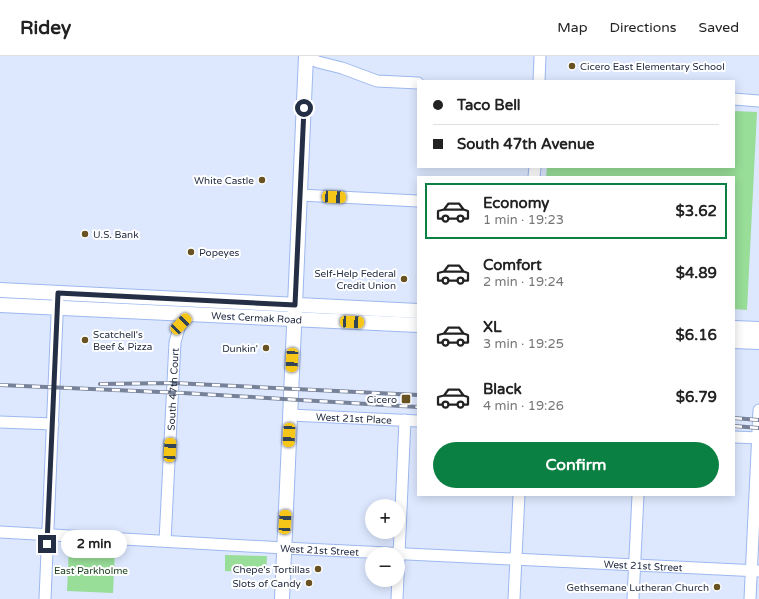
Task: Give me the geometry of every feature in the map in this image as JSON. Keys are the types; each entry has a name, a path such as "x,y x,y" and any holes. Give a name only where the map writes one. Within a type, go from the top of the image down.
{"main road":[{"path":"282,599 306,56"},
{"name":"West Cermak Road","path":"0,290 58,293 294,312 417,325"},
{"name":"West Cermak Road","path":"0,304 190,314 417,311"},
{"path":"735,328 759,329"},
{"path":"735,341 759,342"}],"street":[{"path":"306,56 318,62 342,68 377,81 417,83"},
{"path":"539,80 540,56"},
{"path":"735,99 759,100"},
{"path":"300,195 417,202"},
{"path":"45,599 58,293"},
{"name":"South 47th Court","path":"165,541 175,342 180,325 190,314"},
{"path":"750,599 755,571 759,410"},
{"name":"West 21st Place","path":"290,415 417,421"},
{"path":"399,547 405,420"},
{"path":"0,422 53,424"},
{"path":"735,437 758,438"},
{"path":"514,599 519,496"},
{"path":"633,599 638,496"},
{"name":"West 21st Street","path":"0,532 365,552"},
{"name":"West 21st Street","path":"405,553 755,571"},
{"path":"397,599 398,587"}],"green space":[{"path":"735,111 757,112 747,310 735,309 735,176 546,176 547,168 735,168"},
{"name":"East Parkholme","path":"69,547 115,549 113,593 67,591"},
{"path":"225,555 267,556 266,573 225,571"}],"railway":[{"path":"100,384 173,383 417,395"},
{"path":"0,385 183,393 417,407"},
{"path":"735,418 759,420"},
{"path":"735,426 759,428"}],"place":[{"name":"Cicero East Elementary School","path":"572,66"},
{"name":"White Castle","path":"262,180"},
{"name":"U.S. Bank","path":"85,234"},
{"name":"Popeyes","path":"191,252"},
{"name":"Self-Help Federal Credit Union","path":"404,279"},
{"name":"Scatchell's Beef & Pizza","path":"85,340"},
{"name":"Dunkin'","path":"266,348"},
{"name":"Cicero","path":"406,399"},
{"name":"Chepe's Tortillas","path":"318,569"},
{"name":"Slots of Candy","path":"309,583"},
{"name":"Gethsemane Lutheran Church","path":"717,587"}],"route":[{"path":"47,544 58,293 295,305 304,108"}]}
